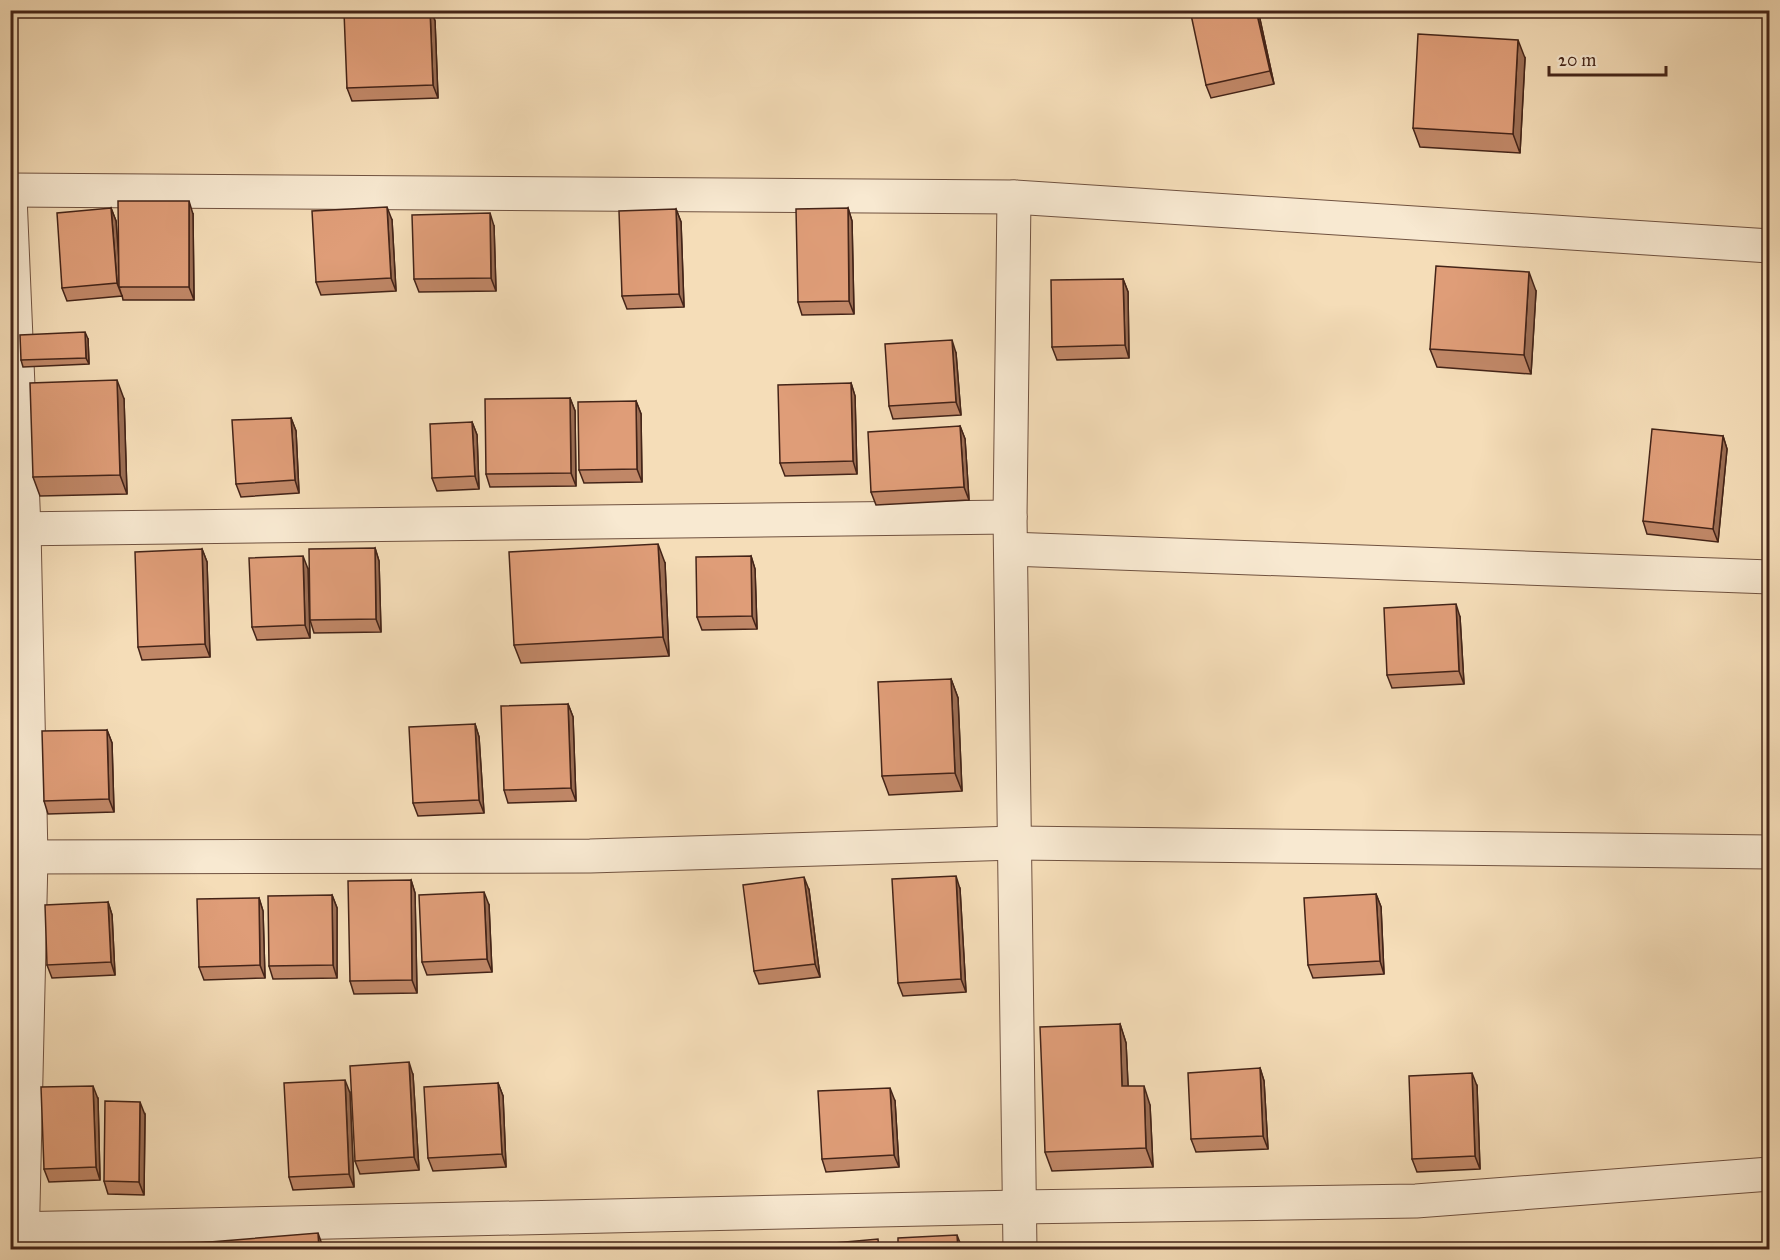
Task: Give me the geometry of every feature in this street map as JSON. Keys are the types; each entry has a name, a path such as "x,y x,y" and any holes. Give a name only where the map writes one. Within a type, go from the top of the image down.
{"street":[{"path":"10,190 1014,197 1770,246"},
{"path":"10,196 21,857 18,1236 1019,1208 1416,1202 1770,1174"},
{"path":"1014,197 1011,533 1020,1250"},
{"path":"17,529 1011,533 1770,577"},
{"path":"21,857 590,856 1015,843 1770,852"}],"building":[{"path":"430,10 433,85 347,88 344,12"},
{"path":"1190,10 1256,10 1270,71 1206,85"},
{"path":"1418,34 1518,40 1513,134 1413,128"},
{"path":"118,201 189,201 189,287 119,287"},
{"path":"387,207 391,278 316,282 312,211"},
{"path":"111,208 117,283 62,288 57,213"},
{"path":"848,208 849,301 798,302 796,209"},
{"path":"676,209 679,294 622,296 619,211"},
{"path":"490,213 491,278 414,279 412,215"},
{"path":"1436,266 1529,272 1524,355 1430,349"},
{"path":"1123,279 1125,345 1052,347 1051,280"},
{"path":"85,332 86,358 21,360 20,335"},
{"path":"952,340 956,402 889,406 885,344"},
{"path":"117,380 120,475 33,477 30,383"},
{"path":"851,383 853,461 780,463 778,385"},
{"path":"570,398 571,473 486,474 485,399"},
{"path":"636,401 637,469 579,470 578,402"},
{"path":"291,418 295,480 236,484 232,420"},
{"path":"472,422 475,476 432,478 430,424"},
{"path":"960,426 964,487 871,492 868,432"},
{"path":"1652,429 1723,436 1713,529 1643,521"},
{"path":"658,544 663,637 514,645 509,552"},
{"path":"375,548 376,619 310,620 309,549"},
{"path":"202,549 205,644 138,647 135,552"},
{"path":"303,556 305,625 252,627 249,558"},
{"path":"751,556 752,616 697,617 696,557"},
{"path":"1456,604 1459,671 1387,675 1384,608"},
{"path":"951,679 955,773 882,776 878,682"},
{"path":"568,704 571,788 504,790 501,706"},
{"path":"475,724 479,800 413,803 409,727"},
{"path":"107,730 109,799 44,801 42,731"},
{"path":"956,876 961,979 898,983 892,879"},
{"path":"804,877 815,964 754,971 743,885"},
{"path":"411,880 412,980 350,981 348,881"},
{"path":"484,892 487,959 422,962 419,895"},
{"path":"1376,894 1380,961 1308,965 1304,898"},
{"path":"332,895 333,965 269,966 268,896"},
{"path":"259,898 260,965 199,967 197,899"},
{"path":"108,902 111,962 47,965 45,905"},
{"path":"1120,1024 1122,1086 1144,1086 1146,1148 1045,1152 1040,1027"},
{"path":"409,1062 414,1157 355,1161 350,1066"},
{"path":"1260,1068 1263,1136 1191,1139 1188,1073"},
{"path":"1472,1073 1475,1156 1412,1159 1409,1076"},
{"path":"345,1080 349,1174 289,1177 284,1083"},
{"path":"498,1083 502,1154 428,1158 424,1087"},
{"path":"93,1086 96,1167 44,1169 41,1087"},
{"path":"890,1088 894,1155 822,1159 818,1091"},
{"path":"105,1101 140,1102 139,1182 104,1181"},
{"path":"318,1233 319,1250 199,1250 198,1243"},
{"path":"957,1235 958,1250 898,1250 898,1238"},
{"path":"878,1239 879,1250 812,1250 812,1245"},
{"path":"30,1244 102,1245 102,1250 30,1250"},
{"path":"426,1246 426,1250 371,1250"},
{"path":"496,1247 496,1250 430,1250 430,1249"},
{"path":"119,1249 184,1249 184,1250"}]}
